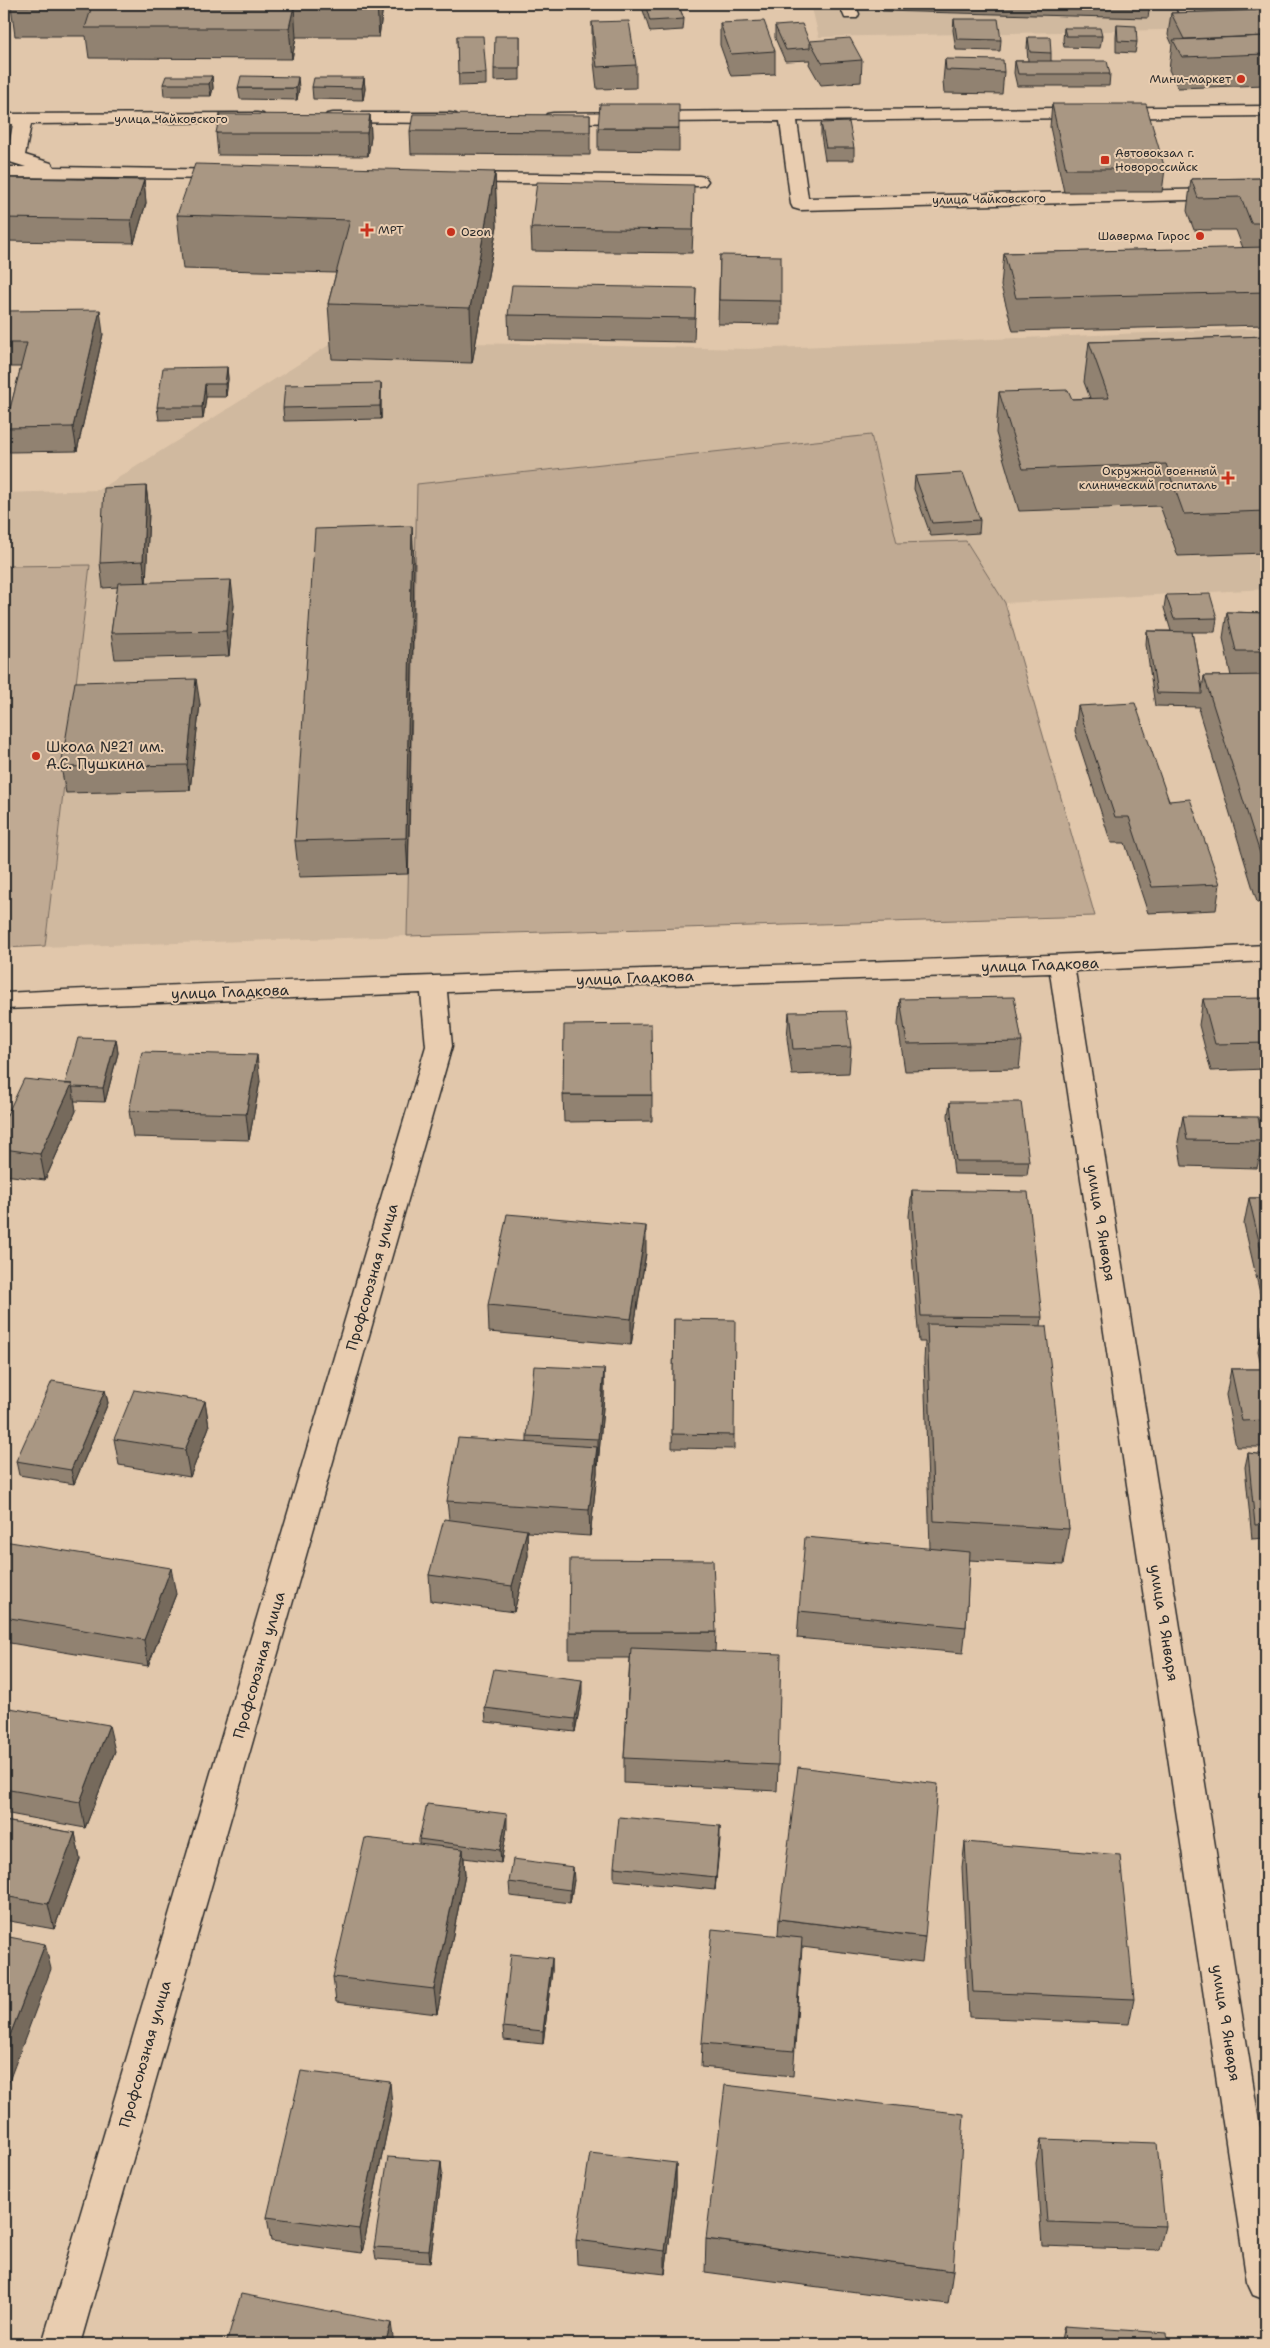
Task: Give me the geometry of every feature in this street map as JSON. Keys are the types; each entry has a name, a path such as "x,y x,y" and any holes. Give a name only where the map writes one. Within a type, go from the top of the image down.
{"street":[{"path":"1182,4 1191,21 1266,18"},
{"path":"539,118 1266,111"},
{"name":"улица Чайковского","path":"788,117 800,204 1266,193"},
{"name":"улица Чайковского","path":"4,119 271,118"},
{"path":"320,118 469,118"},
{"path":"22,119 16,158 62,172"},
{"path":"4,172 251,175"},
{"path":"440,178 699,181"},
{"name":"улица Гладкова","path":"4,1001 433,984 1061,964 1266,953"},
{"name":"улица 9 Января","path":"1061,964 1266,2282"},
{"name":"Профсоюзная улица","path":"61,2344 439,1046 433,984"}],"shaded area":[{"path":"811,4 1249,4 1262,28 819,37"},
{"path":"1266,328 1266,589 1005,603 1095,916 4,948 4,493 99,490 337,340 748,349"},
{"path":"871,435 897,543 966,541 1005,603 1095,916 407,936 417,484"},
{"name":"Школа №21 им. А.С. Пушкина","path":"90,565 45,946 4,948 4,566"}],"building":[{"path":"11,4 377,4 377,6 294,6 289,28 85,28 92,6 11,6"},
{"path":"645,4 678,4 684,19 650,21"},
{"path":"1266,10 1266,36 1184,39 1171,13"},
{"path":"954,19 998,19 1001,40 957,39"},
{"path":"629,21 636,65 597,67 592,22"},
{"path":"764,21 775,51 731,54 720,23"},
{"path":"802,24 810,43 810,48 786,50 775,26"},
{"path":"1117,25 1136,26 1137,42 1118,41"},
{"path":"1064,28 1100,28 1102,36 1066,36"},
{"path":"457,36 483,36 486,73 458,74"},
{"path":"495,36 520,36 520,69 494,69"},
{"path":"1266,36 1266,54 1182,57 1173,40"},
{"path":"1028,37 1050,37 1051,53 1030,52"},
{"path":"850,38 862,60 822,63 810,41"},
{"path":"945,59 1003,60 1004,72 946,70"},
{"path":"1015,61 1107,61 1110,74 1018,74"},
{"path":"166,76 212,76 209,84 163,84"},
{"path":"241,76 298,77 296,88 238,88"},
{"path":"314,78 364,78 362,88 312,87"},
{"path":"600,104 679,104 679,128 598,128"},
{"path":"1052,104 1146,104 1165,169 1066,169"},
{"path":"220,114 370,115 367,133 216,133"},
{"path":"413,114 590,115 590,132 410,131"},
{"path":"849,122 854,148 826,148 821,123"},
{"path":"195,164 495,172 470,308 328,304 350,220 177,215"},
{"path":"4,178 144,180 131,220 4,218"},
{"path":"1266,178 1266,223 1251,223 1241,197 1198,198 1191,179"},
{"path":"537,182 694,185 693,230 531,228"},
{"path":"1266,247 1266,292 1016,298 1004,253"},
{"path":"720,255 781,256 781,301 719,300"},
{"path":"512,285 696,288 695,318 508,315"},
{"path":"100,310 73,427 5,428 27,343 4,343 6,333 4,333 4,311"},
{"path":"1266,336 1266,511 1184,514 1166,464 1023,469 999,392 1068,390 1072,399 1109,398 1089,342"},
{"path":"227,367 225,384 205,384 202,407 157,407 163,368"},
{"path":"381,383 380,406 283,408 285,385"},
{"path":"963,473 980,520 932,523 915,476"},
{"path":"146,486 143,561 100,563 104,488"},
{"path":"412,526 406,838 295,841 315,529"},
{"path":"231,580 226,631 111,633 118,583"},
{"path":"1210,594 1217,618 1174,619 1166,595"},
{"path":"1227,612 1266,613 1266,651 1236,651"},
{"path":"1147,631 1192,632 1202,694 1157,693"},
{"path":"1266,675 1266,866 1264,866 1204,676"},
{"path":"196,679 187,765 61,767 75,682"},
{"path":"1135,703 1169,801 1190,799 1220,884 1152,887 1129,817 1115,817 1078,706"},
{"path":"1014,997 1022,1042 907,1044 900,999"},
{"path":"1264,998 1266,1006 1266,1043 1215,1044 1203,999"},
{"path":"846,1011 851,1047 793,1049 789,1012"},
{"path":"651,1024 652,1095 563,1095 564,1025"},
{"path":"78,1038 116,1039 103,1088 72,1087 72,1084 65,1084"},
{"path":"142,1052 257,1055 246,1114 129,1111"},
{"path":"24,1079 72,1084 40,1154 4,1149 4,1121"},
{"path":"950,1102 1021,1102 1029,1161 956,1161"},
{"path":"1183,1116 1258,1117 1263,1141 1187,1140"},
{"path":"912,1190 1028,1192 1042,1317 921,1316"},
{"path":"1249,1198 1266,1198 1266,1267 1265,1267"},
{"path":"507,1214 646,1226 631,1319 488,1305"},
{"path":"674,1319 735,1320 734,1435 672,1434"},
{"path":"927,1324 1046,1326 1069,1529 934,1521"},
{"path":"1263,1325 1266,1325 1266,1336"},
{"path":"534,1366 604,1369 598,1439 527,1436"},
{"path":"1231,1369 1266,1369 1266,1420 1242,1421"},
{"path":"52,1381 105,1390 71,1470 16,1461"},
{"path":"134,1390 205,1401 185,1450 114,1439"},
{"path":"458,1438 597,1447 589,1510 447,1501"},
{"path":"1248,1453 1266,1455 1266,1524 1255,1525"},
{"path":"444,1519 527,1530 512,1586 429,1575"},
{"path":"805,1537 970,1552 966,1627 799,1611"},
{"path":"4,1541 171,1568 144,1640 4,1617"},
{"path":"570,1559 713,1560 716,1632 569,1632"},
{"path":"631,1648 781,1654 778,1765 624,1758"},
{"path":"494,1669 582,1680 575,1719 485,1708"},
{"path":"4,1707 109,1725 80,1802 4,1789"},
{"path":"798,1767 938,1784 925,1937 779,1919"},
{"path":"427,1804 507,1814 500,1850 419,1839"},
{"path":"619,1817 720,1826 716,1877 614,1867"},
{"path":"4,1821 75,1833 48,1904 4,1896"},
{"path":"365,1838 463,1849 434,1989 333,1977"},
{"path":"965,1842 1120,1855 1134,1999 973,1992"},
{"path":"513,1859 573,1867 570,1890 509,1882"},
{"path":"712,1929 802,1938 794,2051 702,2043"},
{"path":"4,1936 45,1944 4,2051"},
{"path":"511,1954 552,1958 543,2031 503,2027"},
{"path":"301,2071 390,2082 359,2229 267,2217"},
{"path":"725,2085 964,2114 953,2271 706,2239"},
{"path":"1041,2139 1157,2143 1165,2226 1047,2222"},
{"path":"590,2153 676,2163 665,2251 576,2240"},
{"path":"388,2157 441,2161 429,2250 374,2247"},
{"path":"241,2294 391,2323 385,2344 226,2344"},
{"path":"1064,2326 1167,2333 1168,2344 1065,2344"},
{"path":"716,2339 787,2344 716,2344"}],"place":[{"name":"Мини-маркет","path":"1241,79"},
{"name":"Автовокзал г. Новороссийск","path":"1105,160"},
{"name":"МРТ","path":"367,230"},
{"name":"Ozon","path":"451,232"},
{"name":"Шаверма Гирос","path":"1200,236"},
{"name":"Окружной военный клинический госпиталь","path":"1228,478"},
{"name":"Школа №21 им. А.С. Пушкина","path":"36,756"}]}
